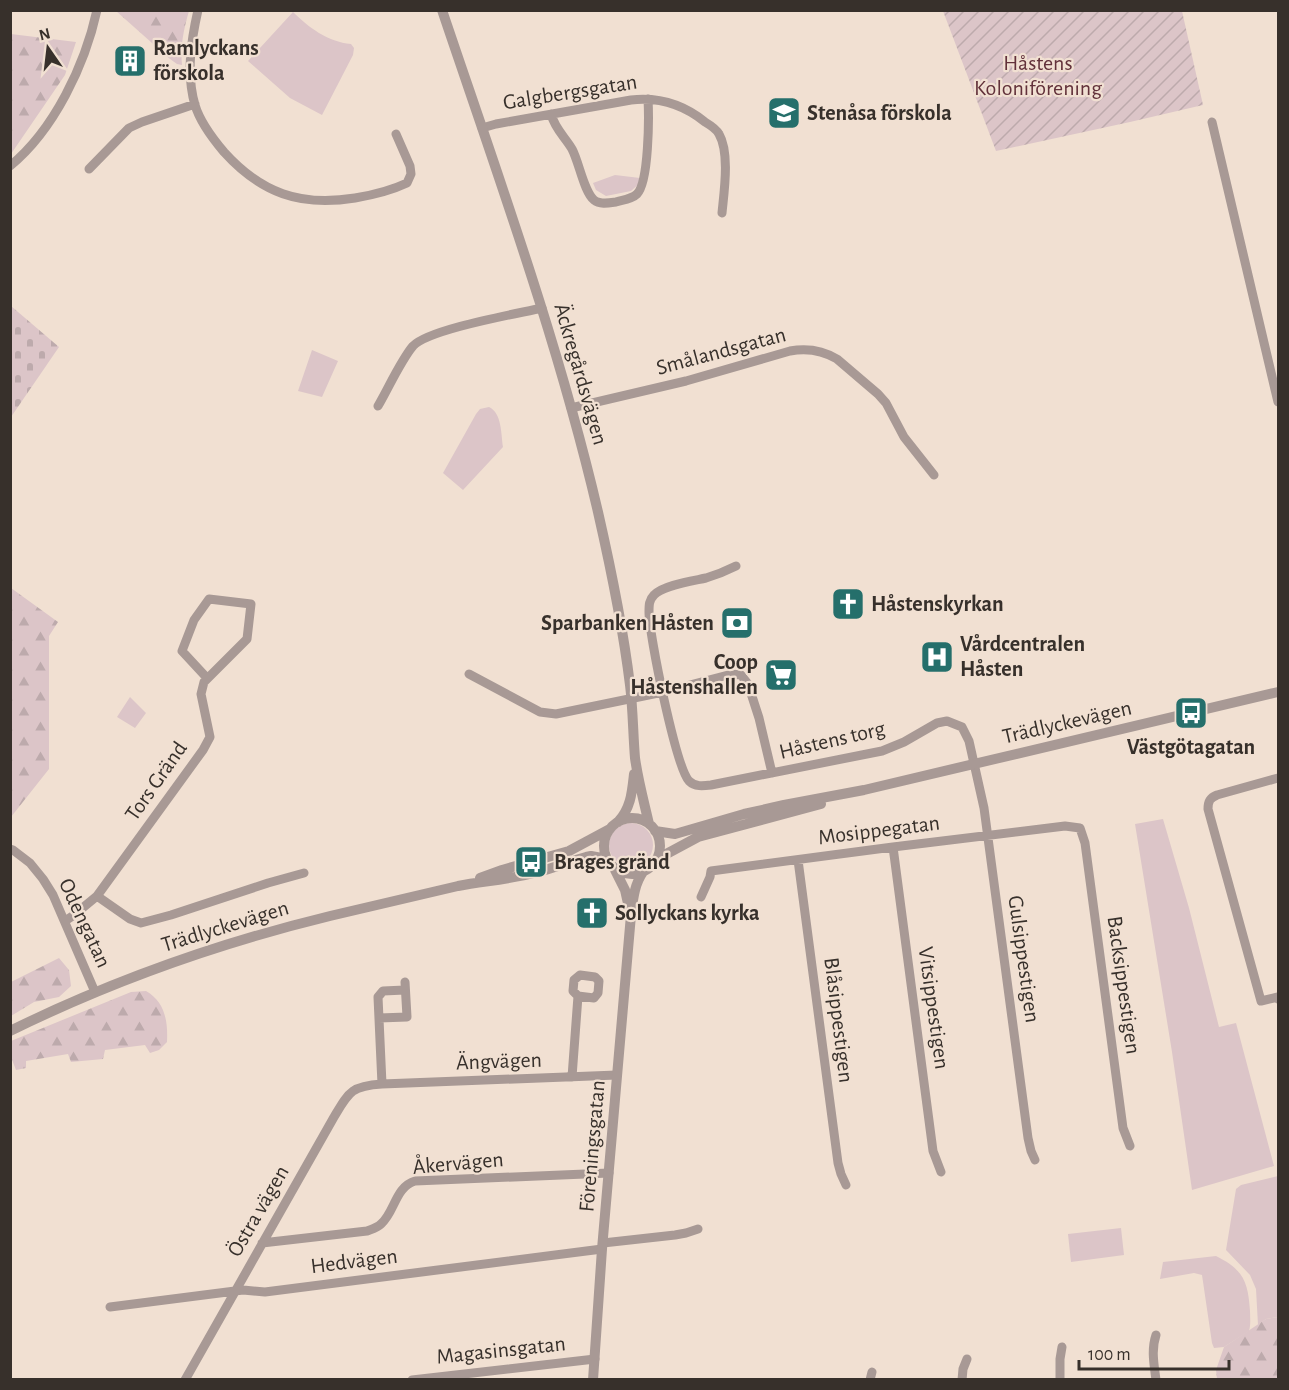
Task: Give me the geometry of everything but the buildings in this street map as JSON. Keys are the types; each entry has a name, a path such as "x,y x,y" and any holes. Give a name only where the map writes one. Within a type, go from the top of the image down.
{"street":[{"path":"10,166 21,157 50,122 72,83 97,10"},
{"path":"198,10 192,37 190,74 198,114 217,144 234,163 269,189 285,196 318,202 377,194 407,183 411,174 410,166 396,134"},
{"name":"Äckregårdsvägen","path":"442,10 542,308 586,460 610,566 632,699 635,759 652,828"},
{"path":"551,114 555,127 572,150 589,193 596,201 609,203 635,196 641,188 646,164 648,99"},
{"name":"Galgbergsgatan","path":"482,128 612,103 648,99 670,103 688,110 719,134 725,157 722,213"},
{"path":"89,169 129,128 195,104"},
{"path":"1212,122 1278,402"},
{"path":"378,406 408,353 422,339 444,331 542,308"},
{"name":"Smålandsgatan","path":"571,408 686,381 790,351 815,350 837,359 878,394 886,403 904,437 934,475"},
{"name":"Håstens torg","path":"736,566 708,577 663,589 652,596 649,602 649,619 663,692 682,769 691,783 698,786 711,785 882,752 930,726 947,721 963,727 975,764"},
{"path":"209,599 251,604 247,639 207,678 182,651 194,620 209,599"},
{"path":"469,674 549,714 632,699"},
{"name":"Håstens torg","path":"632,699 732,674 741,675 748,684 759,718 772,773"},
{"name":"Tors Gränd","path":"65,921 97,896 210,737 201,693 207,678"},
{"name":"Trädlyckevägen","path":"652,828 675,834 784,804 864,790 1278,692"},
{"name":"Äckregårdsvägen","path":"614,825 623,816 630,802 635,759"},
{"name":"Gulsippestigen","path":"975,764 988,836 1028,1138 1035,1160"},
{"path":"1278,778 1217,795 1208,803 1261,1001 1278,996 1278,999"},
{"name":"Trädlyckevägen","path":"657,859 698,837 864,790"},
{"path":"631,818 652,828 660,845 657,859 651,867 638,874 627,874 617,870 610,863 604,846 606,837 614,825 631,818"},
{"name":"Trädlyckevägen","path":"460,886 502,870 569,851 599,836 614,825"},
{"name":"Mosippegatan","path":"701,897 711,871 1065,826 1080,828"},
{"name":"Backsippestigen","path":"1080,828 1085,843 1123,1128 1130,1146"},
{"name":"Vitsippestigen","path":"892,847 933,1151 941,1172"},
{"name":"Odengatan","path":"10,849 30,863 53,895 95,992"},
{"name":"Trädlyckevägen","path":"10,1031 95,992 160,966 262,934 460,886 540,872 586,857 591,856 610,863"},
{"name":"Blåsippestigen","path":"798,860 838,1163 846,1185"},
{"name":"Föreningsgatan","path":"610,863 625,890 631,915"},
{"name":"Föreningsgatan","path":"593,1380 631,915 634,891 643,872"},
{"path":"97,896 130,919 141,923 304,873"},
{"path":"379,1018 407,1017 405,986 381,991 378,997 382,1084"},
{"path":"572,1077 578,996"},
{"name":"Ängvägen","path":"382,1084 617,1075"},
{"name":"Östra vägen","path":"186,1380 347,1096 355,1089 366,1085 382,1084"},
{"name":"Åkervägen","path":"262,1243 367,1231 376,1228 387,1218 402,1189 415,1181 609,1173"},
{"name":"Hedvägen","path":"110,1307 243,1290 258,1293 603,1246 675,1235 698,1229"},
{"path":"1156,1335 1153,1357 1156,1380"},
{"path":"1060,1380 1062,1347"},
{"name":"Magasinsgatan","path":"412,1380 595,1359"},
{"path":"962,1380 967,1359"}],"green space":[{"path":"116,11 189,11 183,37 182,65 170,59"},
{"name":"Håstens Koloniförening","path":"943,11 1182,11 1203,105 996,151"},
{"path":"293,12 319,33 351,44 354,48 353,55 322,115 290,98 248,61"},
{"path":"11,34 76,42 65,75 11,154"},
{"path":"615,175 640,178 640,183 631,191 606,196 596,190 593,183"},
{"path":"11,306 59,347 11,417"},
{"path":"312,350 338,361 322,397 298,391"},
{"path":"489,407 499,419 503,447 463,490 443,473 476,414 480,409"},
{"path":"11,588 58,622 49,636 49,769 11,817"},
{"path":"130,697 146,713 135,728 117,717"},
{"path":"1163,819 1189,908 1219,1027 1236,1023 1274,1166 1192,1190 1135,824"},
{"path":"631,823 646,830 653,845 646,860 631,867 616,860 609,845 616,830"},
{"path":"59,958 69,970 71,986 59,997 34,1002 11,1016 11,982"},
{"path":"146,991 161,1006 166,1020 167,1042 159,1050 150,1053 145,1045 105,1050 103,1059 71,1062 68,1054 26,1061 26,1068 16,1070 11,1057 11,1041 131,992"},
{"path":"1278,1176 1278,1317 1266,1319 1258,1325 1256,1289 1250,1275 1226,1250 1236,1189 1241,1185"},
{"path":"1121,1228 1124,1255 1071,1262 1068,1234"},
{"path":"1216,1256 1233,1266 1243,1278 1248,1292 1250,1321 1249,1331 1224,1347 1214,1348 1202,1275 1194,1273 1160,1279 1163,1262"},
{"path":"1278,1317 1278,1379 1217,1379 1216,1370 1224,1347 1266,1319"}],"place":[{"name":"Ramlyckans förskola","path":"130,61"},
{"name":"Stenåsa förskola","path":"784,113"},
{"name":"Håstenskyrkan","path":"848,604"},
{"name":"Sparbanken Håsten","path":"737,623"},
{"name":"Vårdcentralen Håsten","path":"937,657"},
{"name":"Coop Håstenshallen","path":"781,675"},
{"name":"Västgötagatan","path":"1191,713"},
{"name":"Brages gränd","path":"531,862"},
{"name":"Sollyckans kyrka","path":"592,913"}]}
